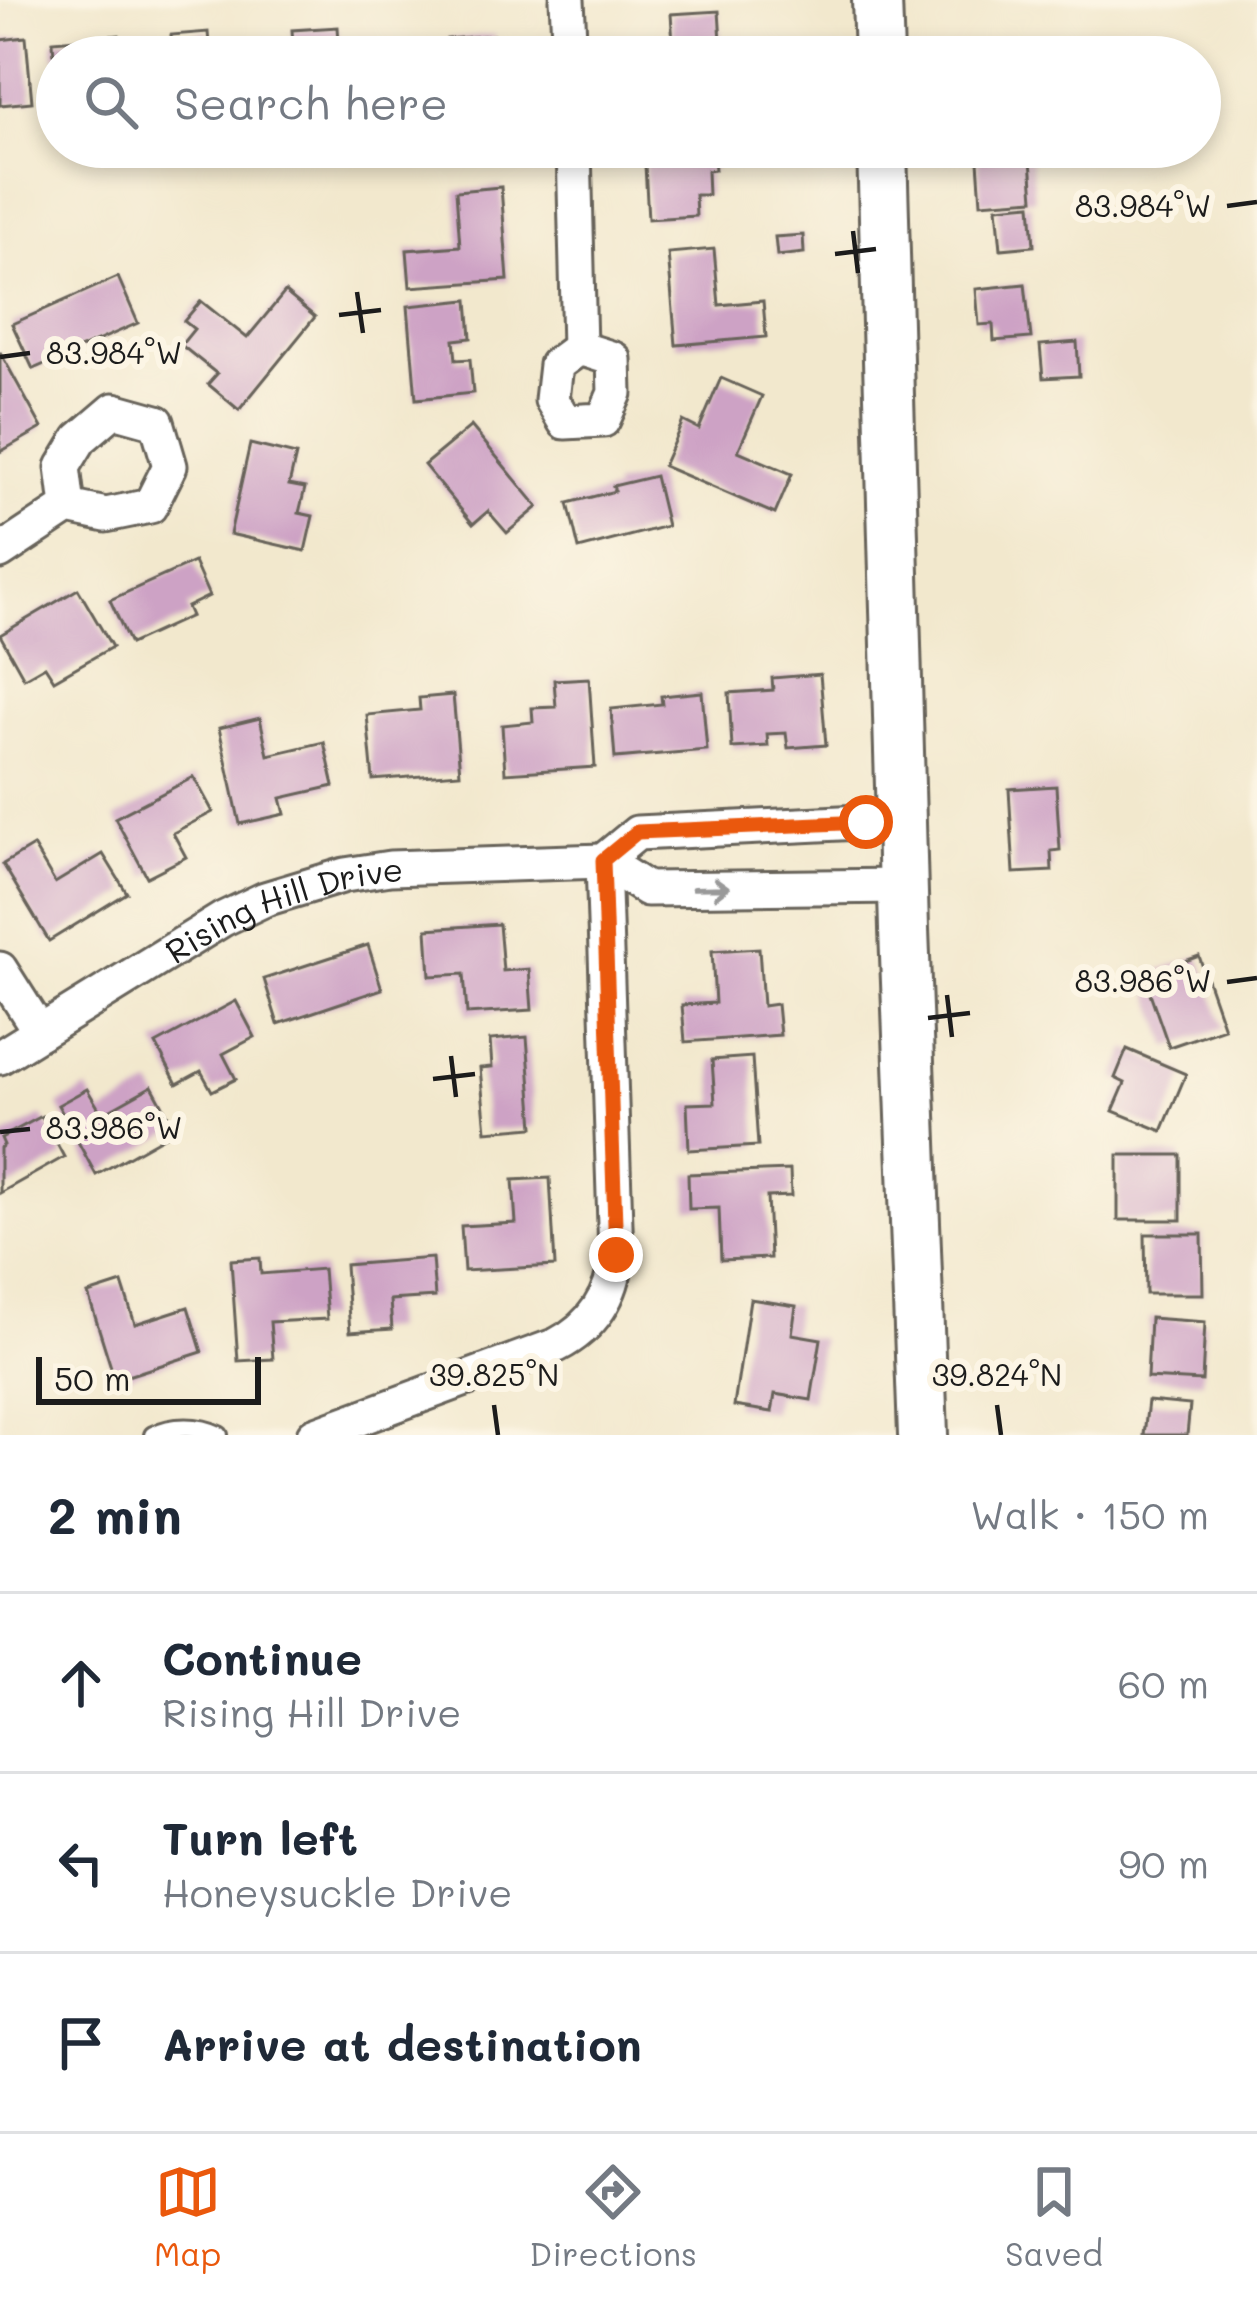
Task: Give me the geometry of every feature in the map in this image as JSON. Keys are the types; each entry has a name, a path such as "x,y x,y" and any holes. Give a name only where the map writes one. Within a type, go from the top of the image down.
{"main road":[{"path":"877,0 878,36"},
{"path":"883,168 923,1435"}],"street":[{"path":"568,0 569,36"},
{"path":"575,168 579,348"},
{"path":"0,552 68,507"},
{"name":"Rising Hill Drive","path":"0,1057 223,919 300,886 390,868 603,860 637,832 901,820"},
{"path":"603,860 647,889 903,886"},
{"path":"314,1435 557,1346 593,1319 608,1294 616,1255 603,860"},
{"path":"0,969 40,1032"}],"lane":[{"path":"153,1435 168,1427 219,1435"}],"building":[{"path":"719,11 721,36 673,36 671,14"},
{"path":"338,27 339,36 292,36 292,30"},
{"path":"208,32 208,36 171,36"},
{"path":"26,37 32,102 0,105 0,40"},
{"path":"645,168 715,168 707,171 708,195 695,195 696,216 648,219"},
{"path":"978,168 1032,168 1034,199 981,203"},
{"path":"501,187 508,280 410,287 407,250 460,246 456,191"},
{"path":"1031,204 1034,246 1001,249 997,207"},
{"path":"803,235 804,253 777,256 775,237"},
{"path":"714,249 719,305 763,301 766,337 676,345 668,253"},
{"path":"118,277 138,323 33,369 12,324"},
{"path":"1025,284 1031,338 994,341 993,324 979,325 976,289"},
{"path":"285,292 315,317 239,410 208,384 217,374 181,345 194,329 184,321 201,301 247,338"},
{"path":"468,300 471,338 454,340 456,360 470,359 473,393 416,399 408,306"},
{"path":"1077,342 1079,376 1043,378 1040,345"},
{"path":"0,352 42,428 0,452"},
{"path":"721,378 762,396 738,451 792,474 775,514 663,466 683,421 699,429"},
{"path":"471,426 538,507 507,533 488,511 473,524 424,465"},
{"path":"250,444 296,455 289,485 305,488 299,513 313,516 305,551 230,534"},
{"path":"655,476 667,526 579,549 568,503"},
{"path":"194,562 209,596 187,607 191,616 130,644 110,600"},
{"path":"78,589 112,647 54,680 45,666 24,678 0,635"},
{"path":"820,674 826,745 788,748 786,733 767,734 768,746 732,748 729,693 773,690 772,678"},
{"path":"589,678 595,767 505,773 502,725 533,722 532,708 556,707 554,680"},
{"path":"702,692 707,750 615,758 611,709 662,704 661,696"},
{"path":"453,695 460,773 373,780 367,715 420,710 419,698"},
{"path":"260,718 268,755 324,742 334,786 281,798 285,814 240,824 219,728"},
{"path":"194,777 213,812 173,833 186,857 147,877 115,818"},
{"path":"1056,786 1060,850 1051,851 1052,871 1014,873 1009,789"},
{"path":"33,846 55,883 103,854 127,893 49,941 3,864"},
{"path":"499,924 503,971 529,969 532,1010 467,1014 464,974 430,976 427,929"},
{"path":"368,945 382,989 278,1024 264,979"},
{"path":"759,948 763,1006 777,1004 780,1035 685,1042 682,1005 715,1003 712,951"},
{"path":"1199,956 1224,1028 1169,1047 1144,976"},
{"path":"236,1001 255,1037 223,1054 236,1079 212,1091 201,1071 177,1084 156,1044"},
{"path":"527,1037 534,1127 486,1131 480,1068 492,1067 490,1040"},
{"path":"1127,1049 1186,1074 1162,1131 1113,1111 1125,1083 1115,1078"},
{"path":"752,1057 758,1146 689,1150 687,1104 715,1103 712,1060"},
{"path":"152,1086 176,1130 96,1175 58,1105 87,1089 102,1114"},
{"path":"42,1116 64,1157 0,1193 1,1138"},
{"path":"1118,1155 1181,1155 1181,1220 1118,1220"},
{"path":"790,1170 791,1196 767,1197 770,1258 721,1260 719,1208 689,1209 688,1174"},
{"path":"550,1178 555,1266 464,1271 461,1226 516,1223 513,1180"},
{"path":"1145,1234 1202,1234 1203,1294 1146,1294"},
{"path":"260,1258 261,1274 323,1269 327,1319 270,1322 273,1359 238,1361 231,1260"},
{"path":"432,1258 435,1297 390,1300 392,1329 350,1332 345,1265"},
{"path":"122,1283 135,1324 188,1307 202,1352 115,1380 88,1294"},
{"path":"750,1299 796,1306 792,1334 821,1339 811,1400 775,1394 772,1412 734,1406"},
{"path":"1150,1318 1205,1322 1202,1381 1147,1378"},
{"path":"1148,1401 1190,1405 1187,1435 1144,1435"}],"route":[{"path":"616,1255 603,860 637,832 866,822"}]}
